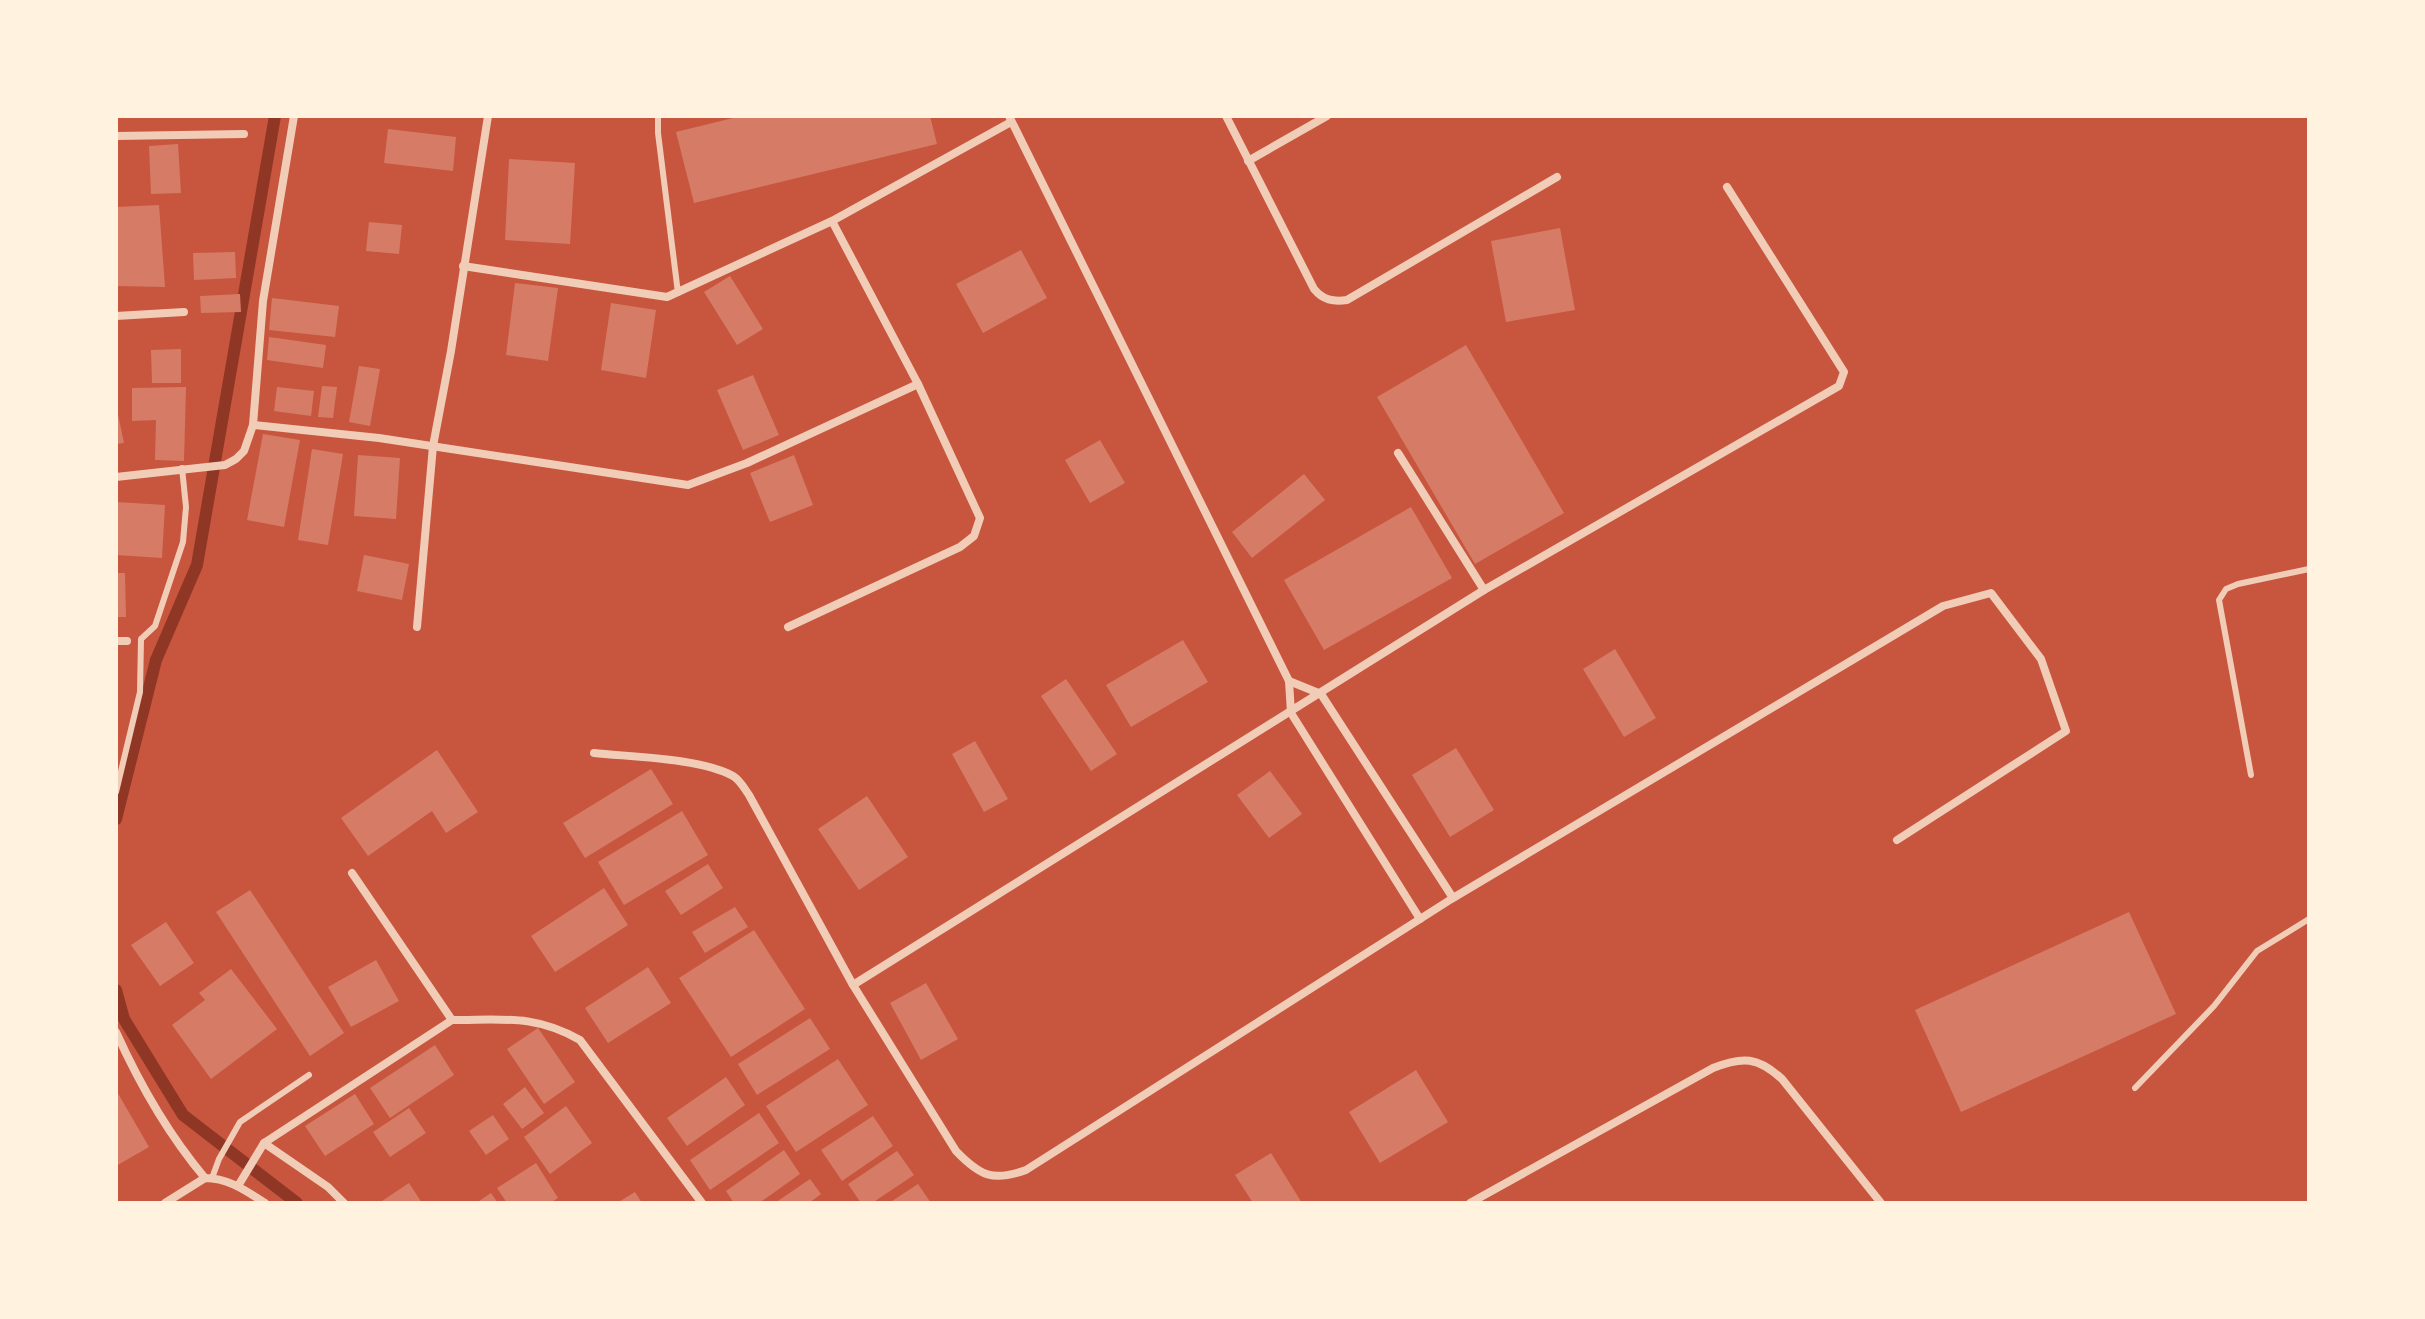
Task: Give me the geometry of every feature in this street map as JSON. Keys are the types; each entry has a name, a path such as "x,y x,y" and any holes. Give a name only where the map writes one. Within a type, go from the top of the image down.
{"street":[{"path":"116,477 225,465 244,451 253,425 263,301 294,116"},
{"path":"417,627 433,446 488,116"},
{"path":"1226,116 1314,289 1321,297 1337,302 1347,300 1557,177"},
{"path":"1248,161 1327,116"},
{"path":"463,266 658,297 678,293 832,221 1010,119 1289,681 1291,713 1420,919"},
{"path":"116,136 244,134"},
{"path":"853,985 1484,590 1839,386 1844,372 1727,187"},
{"path":"788,627 960,547 974,536 980,518 918,384 832,221"},
{"path":"116,316 184,312"},
{"path":"253,425 433,446 688,485 747,463 918,384"},
{"path":"1398,453 1484,590"},
{"path":"594,753 686,763 720,770 737,778 853,985 956,1151 971,1167 986,1175 1006,1177 1026,1170 1453,898 1943,606 1991,593 2041,659 2066,731 1897,840"},
{"path":"116,641 127,641"},
{"path":"1289,681 1321,694 1453,898"},
{"path":"352,873 452,1020"},
{"path":"238,1186 264,1143 452,1020 534,1020 580,1040 702,1203"},
{"path":"116,1032 146,1094 177,1145 209,1178 238,1186 265,1203"},
{"path":"1470,1203 1732,1060 1766,1065 1782,1079 1881,1203"},
{"path":"264,1143 328,1187 344,1203"},
{"path":"165,1203 209,1178"}],"lane":[{"path":"658,116 678,293"},
{"path":"127,641 141,639 155,626 183,542 186,507 182,468"},
{"path":"2251,775 2219,600 2226,589 2238,584 2309,569"},
{"path":"116,792 140,692 141,639"},
{"path":"2135,1088 2214,1006 2257,951 2309,919"},
{"path":"209,1178 240,1122 309,1075"}],"building":[{"path":"741,116 930,116 937,144 694,203 676,132"},
{"path":"388,129 456,137 453,171 384,163"},
{"path":"178,144 181,193 151,194 149,146"},
{"path":"509,159 575,163 570,244 505,240"},
{"path":"159,205 165,287 116,286 116,207"},
{"path":"369,222 402,225 399,254 366,251"},
{"path":"1560,228 1575,310 1506,322 1491,241"},
{"path":"1021,250 1047,298 983,333 956,284"},
{"path":"235,252 236,278 194,280 193,253"},
{"path":"730,276 763,329 737,345 704,292"},
{"path":"515,283 558,288 548,361 506,355"},
{"path":"240,294 241,312 201,313 200,296"},
{"path":"272,298 339,306 335,337 269,330"},
{"path":"611,303 656,310 646,378 601,370"},
{"path":"269,337 326,345 323,368 267,360"},
{"path":"1466,345 1564,513 1475,564 1377,397"},
{"path":"181,349 181,383 152,383 151,350"},
{"path":"359,366 380,369 370,426 349,422"},
{"path":"753,375 779,435 743,450 717,390"},
{"path":"322,386 337,387 333,418 318,417"},
{"path":"186,387 184,461 155,460 156,420 132,421 132,388"},
{"path":"277,387 314,391 311,416 274,411"},
{"path":"116,405 124,443 116,444"},
{"path":"263,434 300,440 284,527 247,520"},
{"path":"1100,440 1125,483 1090,503 1065,460"},
{"path":"312,449 343,454 328,545 298,540"},
{"path":"358,455 400,458 396,519 354,516"},
{"path":"794,455 813,505 770,522 750,473"},
{"path":"1304,474 1325,500 1252,558 1232,532"},
{"path":"116,502 165,505 162,558 116,555"},
{"path":"1411,507 1452,578 1324,650 1284,580"},
{"path":"364,555 409,564 402,600 357,591"},
{"path":"116,573 125,573 126,617 116,617"},
{"path":"1183,640 1208,682 1131,727 1106,685"},
{"path":"1615,649 1656,718 1624,737 1583,669"},
{"path":"1066,679 1117,754 1091,771 1041,696"},
{"path":"975,741 1008,799 984,812 952,754"},
{"path":"1456,748 1494,810 1450,837 1412,775"},
{"path":"437,750 478,812 446,833 432,811 368,856 341,818"},
{"path":"651,769 673,804 585,858 563,823"},
{"path":"1270,771 1302,814 1269,838 1237,795"},
{"path":"867,796 908,857 859,890 818,829"},
{"path":"682,811 708,855 624,905 598,862"},
{"path":"708,864 723,888 681,915 665,891"},
{"path":"604,888 628,925 555,972 531,936"},
{"path":"250,890 344,1033 310,1056 216,912"},
{"path":"735,907 748,927 705,953 692,932"},
{"path":"2129,912 2176,1014 1961,1112 1915,1010"},
{"path":"166,922 194,963 160,986 131,945"},
{"path":"754,930 805,1009 731,1057 679,978"},
{"path":"376,960 399,1001 351,1027 328,987"},
{"path":"648,967 671,1003 608,1043 585,1008"},
{"path":"231,969 277,1029 211,1079 172,1025 205,1000 199,993"},
{"path":"926,983 958,1039 921,1060 890,1003"},
{"path":"810,1018 830,1049 757,1095 738,1064"},
{"path":"538,1028 575,1082 544,1104 507,1049"},
{"path":"435,1045 454,1075 390,1118 370,1088"},
{"path":"838,1059 868,1105 796,1152 766,1106"},
{"path":"1416,1070 1448,1122 1380,1163 1349,1112"},
{"path":"726,1077 745,1105 687,1146 667,1118"},
{"path":"525,1087 544,1113 522,1129 503,1104"},
{"path":"116,1090 149,1147 116,1166"},
{"path":"355,1094 374,1124 325,1156 305,1126"},
{"path":"566,1106 592,1143 550,1174 524,1137"},
{"path":"409,1108 426,1133 390,1157 373,1132"},
{"path":"759,1113 779,1143 710,1190 690,1160"},
{"path":"493,1115 509,1139 486,1155 469,1131"},
{"path":"873,1116 893,1146 842,1181 821,1150"},
{"path":"784,1150 800,1174 759,1203 734,1203 726,1191"},
{"path":"897,1151 914,1175 872,1203 861,1203 848,1184"},
{"path":"1271,1153 1302,1203 1253,1203 1235,1175"},
{"path":"536,1163 558,1198 550,1203 507,1203 497,1188"},
{"path":"810,1179 821,1194 809,1203 775,1203"},
{"path":"409,1183 422,1203 379,1203"},
{"path":"918,1184 931,1203 889,1203"},
{"path":"635,1192 642,1203 617,1203"},
{"path":"491,1193 498,1203 476,1203"}],"waterway":[{"path":"116,819 156,660 197,565 275,116"},
{"path":"116,990 124,1019 183,1115 297,1203"}]}
